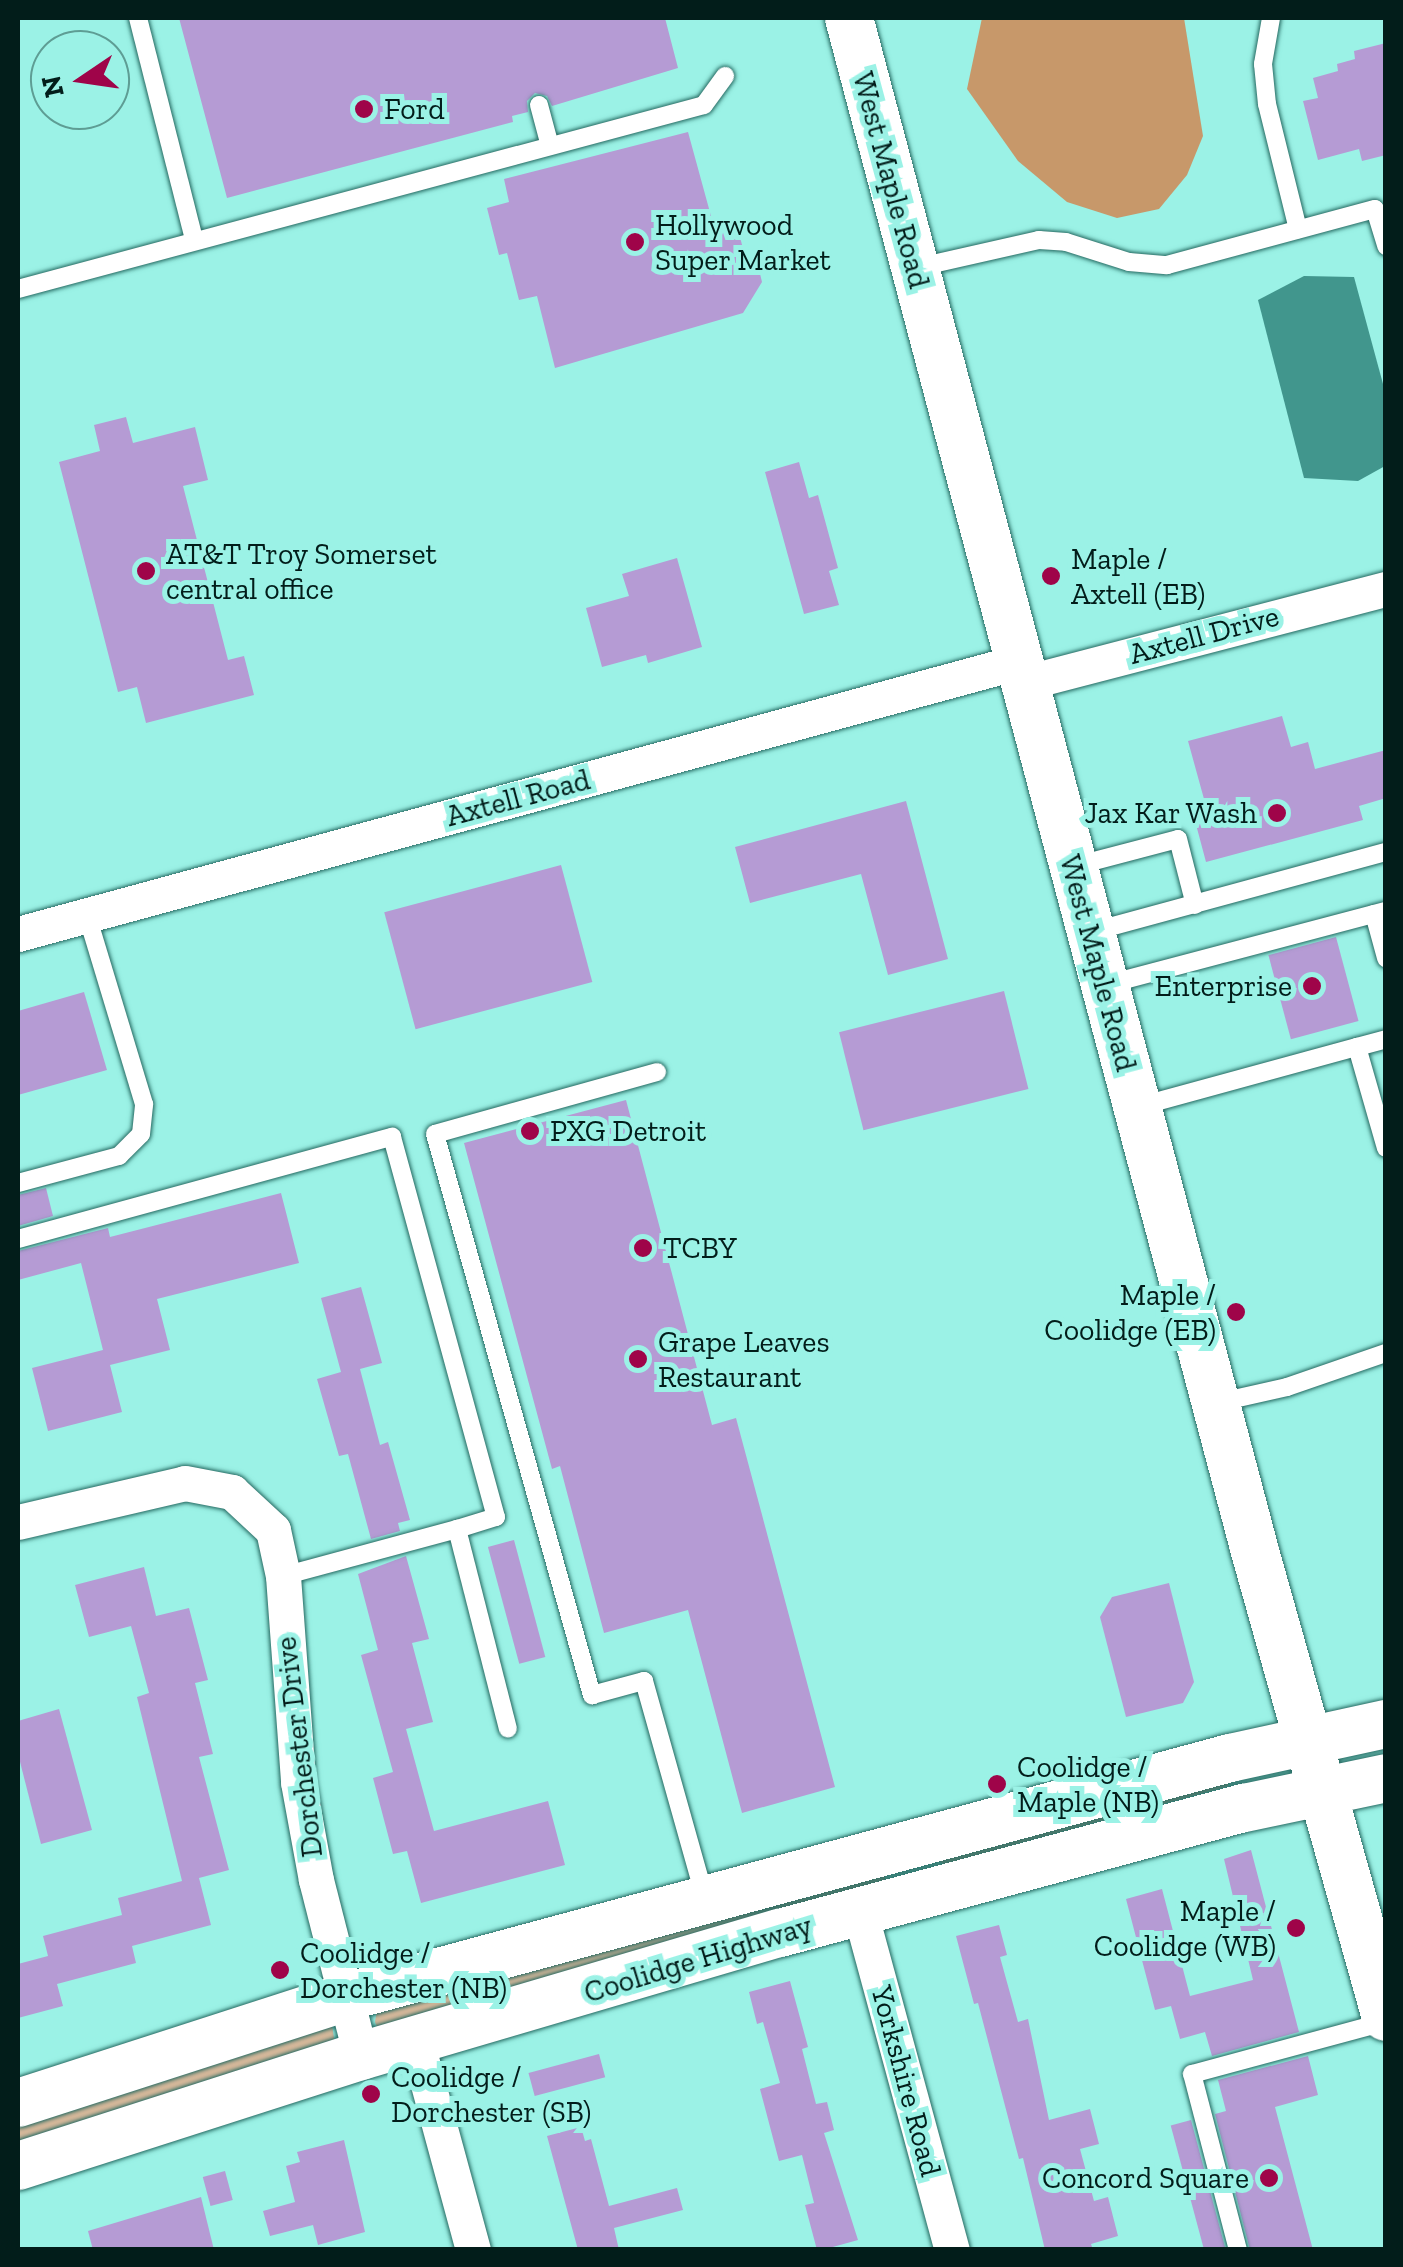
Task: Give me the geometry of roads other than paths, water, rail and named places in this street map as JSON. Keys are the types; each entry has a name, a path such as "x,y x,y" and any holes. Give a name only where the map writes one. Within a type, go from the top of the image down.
{"main road":[{"name":"West Maple Road","path":"848,18 1216,1403 1386,2020"},
{"name":"Coolidge Highway","path":"18,2103 346,1996 908,1843 1307,1739 1386,1724"},
{"name":"Coolidge Highway","path":"18,2166 360,2056 921,1893 1386,1778"},
{"path":"908,1843 921,1893"}],"street":[{"name":"Axtell Drive","path":"1021,672 1386,589"},
{"name":"Axtell Road","path":"18,934 1021,672"},
{"name":"Dorchester Drive","path":"18,1522 185,1484 232,1492 250,1504 273,1530 283,1576 295,1762 316,1880 360,2056"},
{"name":"Yorkshire Road","path":"860,1912 952,2250"},
{"path":"416,2040 473,2250"}],"lane":[{"path":"138,18 194,240"},
{"path":"1271,18 1263,64 1267,104 1298,229"},
{"path":"18,289 704,104 725,76"},
{"path":"539,105 550,146"},
{"path":"914,268 1039,240 1066,242 1129,262 1167,265 1380,207 1386,246"},
{"path":"1072,866 1198,833"},
{"path":"1178,839 1195,905"},
{"path":"1090,932 1386,852"},
{"path":"1104,985 1380,912 1386,958"},
{"path":"18,1182 118,1156 141,1134 144,1104 87,915"},
{"path":"1137,1107 1386,1038"},
{"path":"1358,1047 1386,1148"},
{"path":"657,1072 435,1134 592,1695 644,1680 706,1898"},
{"path":"18,1239 392,1137 496,1517 283,1576"},
{"path":"1216,1403 1287,1388 1386,1353"},
{"path":"458,1529 508,1728"},
{"path":"1238,2250 1192,2074 1386,2020"}],"water":[{"path":"1304,276 1354,277 1386,395 1385,466 1358,481 1304,478 1258,300"}],"place":[{"name":"Ford","path":"364,109"},
{"name":"Hollywood Super Market","path":"635,242"},
{"name":"AT&T Troy Somerset central office","path":"146,571"},
{"name":"Maple / Axtell (EB)","path":"1051,576"},
{"name":"Jax Kar Wash","path":"1277,813"},
{"name":"Enterprise","path":"1312,986"},
{"name":"PXG Detroit","path":"530,1131"},
{"name":"TCBY","path":"643,1248"},
{"name":"Maple / Coolidge (EB)","path":"1236,1312"},
{"name":"Grape Leaves Restaurant","path":"638,1359"},
{"name":"Coolidge / Maple (NB)","path":"997,1784"},
{"name":"Maple / Coolidge (WB)","path":"1296,1928"},
{"name":"Coolidge / Dorchester (NB)","path":"280,1970"},
{"name":"Coolidge / Dorchester (SB)","path":"371,2094"},
{"name":"Concord Square","path":"1269,2178"}]}
